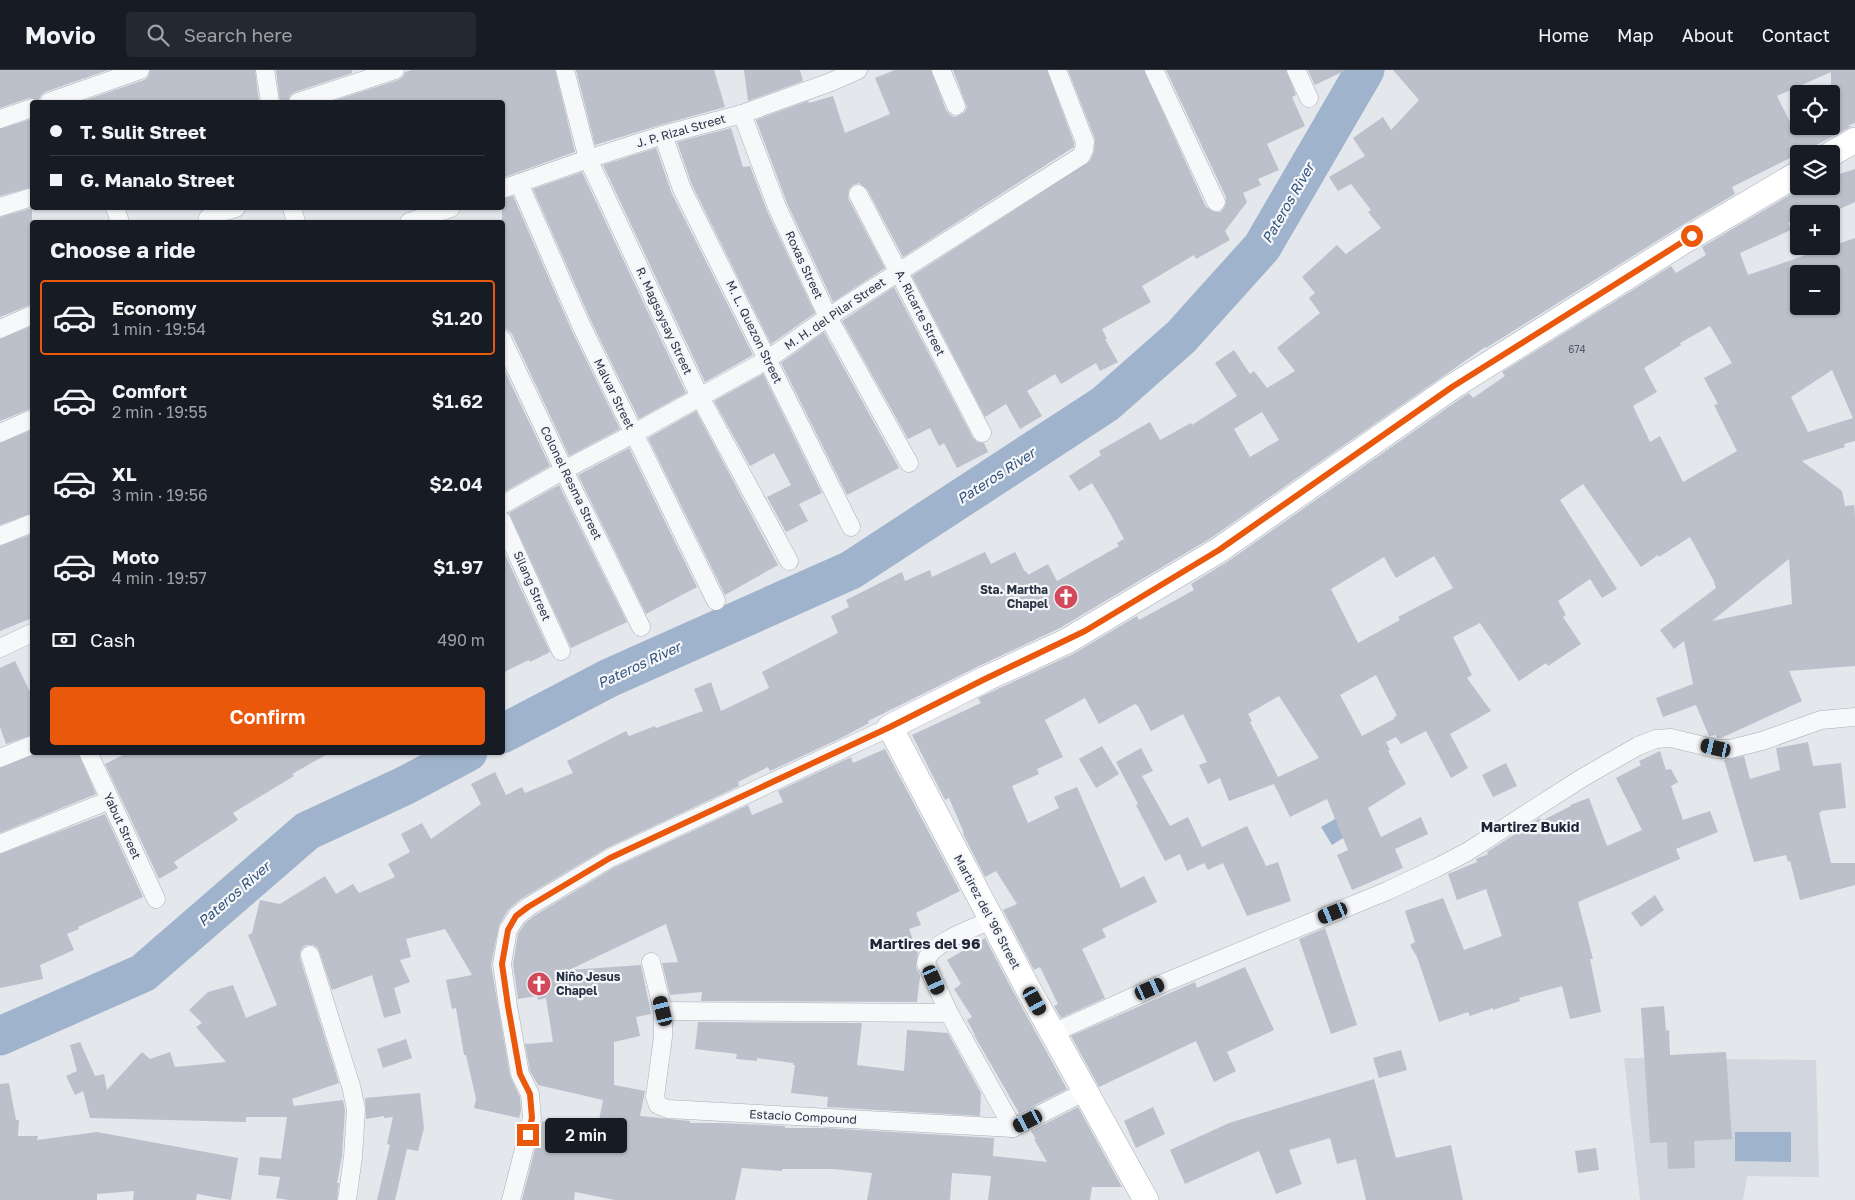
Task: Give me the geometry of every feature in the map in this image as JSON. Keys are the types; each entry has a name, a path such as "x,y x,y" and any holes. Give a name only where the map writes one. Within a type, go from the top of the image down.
{"street":[{"path":"55,100 140,70"},
{"path":"265,70 270,100"},
{"path":"304,100 395,70"},
{"name":"R. Magsaysay Street","path":"565,70 588,159 700,397 789,561"},
{"name":"J. P. Rizal Street","path":"511,186 663,135 742,114 831,82 858,70"},
{"path":"941,70 956,106"},
{"name":"M. H. del Pilar Street","path":"505,503 767,360 828,317 1081,156 1084,150 1084,142 1057,70"},
{"path":"1154,70 1216,202"},
{"path":"1296,70 1309,98"},
{"path":"0,119 30,109"},
{"name":"Roxas Street","path":"742,114 777,207 828,317 910,462"},
{"name":"M. L. Quezon Street","path":"663,135 682,189 851,527"},
{"path":"1840,149 1855,140"},
{"path":"511,1200 532,1118 530,1094 520,1074 502,964 508,930 516,916 610,858 890,727 1066,641 1211,555 1467,378 1684,241 1790,178"},
{"name":"Malvar Street","path":"511,186 581,324 716,601"},
{"name":"A. Ricarte Street","path":"858,194 982,433"},
{"path":"0,207 30,198"},
{"path":"208,220 218,213 229,210"},
{"path":"418,220 451,213"},
{"path":"0,329 30,315"},
{"name":"Colonel Resma Street","path":"505,345 641,627"},
{"path":"0,433 30,420"},
{"path":"0,536 30,524"},
{"name":"Silang Street","path":"505,528 561,651"},
{"path":"0,648 30,634"},
{"path":"1052,1033 1166,982 1387,891 1428,872 1467,852 1582,778 1638,746 1656,739 1671,738 1730,750 1754,744 1821,720 1855,717"},
{"name":"Martirez del '96 Street","path":"890,727 1052,1033 1086,1090 1146,1200"},
{"path":"0,758 30,745"},
{"name":"Yabut Street","path":"89,755 156,899"},
{"path":"0,844 110,800"},
{"path":"991,920 944,942 929,953 926,963 949,1014 1014,1128 1086,1090"},
{"path":"310,955 335,1032 356,1109 356,1130 347,1200"},
{"name":"Estacio Compound","path":"651,962 663,1011 663,1037 655,1097 658,1105 668,1110 1014,1128"},
{"path":"663,1011 949,1014"}],"shaded area":[{"path":"1624,1058 1816,1060 1819,1177 1747,1176 1743,1200 1640,1200"}],"water":[{"path":"1333,811 1360,827 1332,845 1321,827 1335,819"},
{"path":"1735,1132 1791,1132 1791,1162 1735,1161"}],"building":[{"path":"0,70 108,70 45,92 39,100 29,98 0,108"},
{"path":"150,70 255,70 259,100 86,100 148,77"},
{"path":"276,70 352,70 352,73 295,92 290,95 289,100 280,100"},
{"path":"412,70 555,70 575,152 505,177 505,100 336,100 398,80 403,77 405,72"},
{"path":"576,70 714,70 725,107 595,145"},
{"path":"744,70 800,70 803,81 748,101"},
{"path":"895,70 931,70 946,110 955,117 964,113 967,107 953,70 1047,70 1074,147 903,257 867,189 859,183 853,185 849,189 848,198 885,268 833,302 787,203 756,120 808,101 809,103 833,96 845,133 890,114 875,78"},
{"path":"1068,70 1144,70 1206,207 1215,212 1220,212 1224,208 1226,197 1166,70 1286,70 1296,95 1292,97 1305,126 1267,144 1279,170 1258,179 1261,185 1243,193 1247,202 1225,231 1230,240 1196,259 1194,255 1142,286 1151,302 1102,329 1107,339 1105,339 1118,362 1100,371 1096,363 1061,384 1055,374 1027,391 1042,416 1020,429 1006,404 985,417 912,276 1090,161 1094,152 1095,139"},
{"path":"1308,70 1346,70 1315,85"},
{"path":"1393,70 1855,70 1855,123 1847,126 1852,126 1840,132 1840,85 1831,85 1831,72 1802,85 1790,85 1790,90 1777,96 1790,122 1790,135 1835,135 1816,145 1790,145 1790,158 1732,187 1735,194 1485,347 1211,538 1060,628 868,721 869,723 841,738 770,771 768,767 738,782 739,786 605,849 521,899 508,910 499,925 491,965 510,1076 520,1097 521,1111 519,1118 474,1108 476,1099 466,1055 464,1055 456,1008 452,1009 446,980 472,975 445,929 406,939 411,957 400,960 410,982 394,988 401,1013 384,1018 372,975 332,990 318,948 313,945 307,945 300,952 300,958 339,1083 292,1099 294,1106 343,1100 345,1110 342,1156 337,1183 339,1183 337,1200 289,1200 276,1198 280,1177 258,1175 260,1157 281,1159 287,1117 246,1117 246,1122 90,1118 83,1091 75,1095 66,1076 77,1071 70,1045 80,1042 95,1076 104,1074 107,1090 142,1052 150,1059 170,1052 175,1067 226,1062 196,1027 202,1023 189,1010 208,992 233,985 246,1018 277,1005 248,935 252,933 260,900 280,904 325,876 336,894 353,884 359,893 395,877 388,864 410,852 401,834 422,823 431,839 481,804 471,784 495,772 506,795 522,787 525,793 573,773 567,761 626,731 629,736 703,711 694,689 711,682 721,711 769,688 762,672 838,633 831,616 849,607 846,600 902,572 905,581 930,570 932,577 985,552 991,564 1015,552 1028,575 1048,564 1057,581 1119,546 1117,543 1124,539 1092,483 1079,491 1069,476 1101,455 1099,451 1150,422 1160,440 1191,423 1192,425 1237,396 1215,363 1234,350 1250,374 1254,371 1267,388 1295,371 1277,348 1320,313 1309,298 1315,293 1302,277 1337,245 1346,254 1381,228 1368,212 1371,210 1351,184 1338,191 1329,177 1365,156 1353,138 1383,117 1391,130 1419,100","holes":["1262,412 1279,440 1250,457 1234,429"]},
{"path":"30,120 30,188 0,196 0,129"},
{"path":"731,128 743,167 750,166 767,211 815,313 771,344 692,185 677,142"},
{"path":"656,148 672,194 753,355 705,382 603,165"},
{"path":"1855,169 1855,202 1840,209 1840,205 1790,205 1790,222 1788,223 1790,230 1740,253 1748,275 1806,255 1840,255 1840,243 1855,238 1855,441 1844,444 1845,447 1802,461 1842,491 1845,506 1854,505 1855,666 1789,671 1802,701 1721,738 1717,738 1716,735 1709,736 1696,705 1663,717 1656,698 1693,684 1684,641 1674,649 1660,630 1716,588 1715,583 1690,537 1641,567 1583,484 1560,500 1617,589 1602,598 1590,579 1558,601 1566,615 1563,617 1581,644 1548,666 1546,663 1519,681 1480,623 1453,637 1472,675 1467,678 1491,711 1450,734 1468,768 1451,778 1426,731 1401,744 1396,737 1386,742 1390,750 1388,751 1406,784 1368,808 1381,837 1421,817 1428,834 1395,849 1403,868 1352,890 1337,855 1348,850 1327,799 1290,817 1274,784 1229,801 1220,778 1208,784 1199,765 1207,762 1183,714 1151,731 1138,706 1135,704 1099,724 1085,698 1045,720 1063,757 1037,769 1039,774 1012,786 1028,823 1059,808 1054,797 1077,787 1121,888 1144,876 1157,902 1102,929 1106,937 1082,949 1105,998 1061,1018 1054,1006 1058,1004 1040,967 1034,970 1003,910 1017,904 996,871 985,877 963,834 949,798 945,800 912,735 981,703 978,698 1073,654 1137,616 1139,620 1194,590 1191,584 1227,562 1469,393 1473,398 1505,376 1502,372 1671,266 1676,273 1706,255 1702,247 1790,195 1840,195 1840,174","holes":["1710,326 1732,363 1704,378 1718,404 1714,405 1737,451 1683,482 1660,436 1650,442 1633,406 1657,392 1644,368 1681,345 1680,343","1832,370 1853,418 1808,432 1791,397","1434,556 1453,588 1398,617 1400,620 1358,643 1331,589 1384,557 1396,578","1789,559 1792,604 1712,621","1376,675 1397,716 1362,736 1340,695","1279,696 1319,758 1278,777 1250,722 1252,721 1248,714"]},
{"path":"582,172 686,393 639,419 591,321 533,189"},
{"path":"513,196 571,329 620,429 569,456 512,334 505,329 505,220 502,220 502,210 505,210 505,198"},
{"path":"30,209 32,210 32,220 30,220 30,305 0,317 0,217"},
{"path":"894,287 973,438 977,442 984,443 988,452 957,468 944,443 939,446 930,428 908,439 842,321"},
{"path":"30,327 30,409 0,421 0,339"},
{"path":"824,332 899,468 847,495 781,363"},
{"path":"505,371 550,466 505,491"},
{"path":"763,374 822,493 799,504 808,521 786,532 767,497 791,485 774,453 750,466 714,401"},
{"path":"696,411 778,565 725,595 648,438"},
{"path":"30,431 30,514 0,525 0,443"},
{"path":"629,448 697,587 646,614 578,475"},
{"path":"559,485 627,622 571,648 509,513"},
{"path":"30,535 30,619 0,631 0,546"},
{"path":"505,554 550,652 530,662 529,660 505,672"},
{"path":"15,661 30,692 30,736 6,744 0,727 0,668"},
{"path":"1808,742 1813,766 1841,763 1846,808 1821,811 1819,813 1831,863 1855,863 1855,885 1800,900 1790,861 1788,862 1786,855 1754,862 1724,760 1744,756 1750,779 1780,770 1776,748"},
{"path":"1102,746 1119,774 1096,788 1079,759"},
{"path":"1141,748 1153,771 1142,776 1170,826 1188,817 1202,847 1247,826 1266,866 1278,862 1291,901 1247,916 1223,863 1208,870 1204,863 1187,871 1180,854 1165,861 1116,762"},
{"path":"885,749 960,891 916,913 921,925 909,929 918,953 916,967 920,976 917,1002 701,1001 702,992 670,995 662,963 678,962 666,924 569,970 641,965 651,1014 636,1017 640,1036 614,1042 614,1085 645,1091 640,1116 690,1121 690,1123 785,1126 785,1128 826,1128 994,1138 993,1156 1047,1162 1031,1131 1078,1107 1122,1187 1092,1187 1090,1200 988,1200 991,1176 952,1173 950,1200 867,1200 872,1173 833,1169 782,1169 782,1171 742,1168 735,1200 615,1200 575,1192 574,1200 522,1200 542,1121 596,1135 603,1100 538,1085 530,1071 525,1044 553,1042 546,998 538,1000 537,996 518,999 513,964 518,934 525,923 615,867 748,805 752,815 783,802 778,791 851,757 853,763"},
{"path":"1660,751 1666,770 1671,769 1678,782 1671,786 1683,820 1710,811 1718,832 1676,849 1680,859 1578,902 1593,959 1590,959 1601,1012 1570,1019 1562,986 1519,998 1520,1001 1493,1010 1493,1008 1470,1016 1468,1012 1439,1022 1417,957 1410,945 1415,942 1405,911 1443,898 1464,950 1502,936 1486,889 1457,900 1448,874 1477,862 1476,859 1488,854 1487,852 1540,818 1541,821 1570,805 1589,798 1607,846 1642,830 1616,778 1641,765 1639,761"},
{"path":"32,755 79,755 96,794 0,833 0,768"},
{"path":"123,755 326,755 292,774 294,776 233,813 238,820 174,862 178,868 159,879 105,764"},
{"path":"1506,763 1517,786 1493,797 1482,775"},
{"path":"105,814 143,897 67,934 74,950 40,965 43,979 0,988 0,854"},
{"path":"1655,895 1664,910 1641,927 1631,913"},
{"path":"1325,928 1357,1025 1331,1034 1299,939"},
{"path":"985,938 1067,1089 1019,1113 974,1035 967,1020 972,1017 954,989 961,984 947,960"},
{"path":"1245,967 1274,1030 1227,1052 1236,1071 1214,1082 1196,1041 1099,1087 1071,1036 1195,982 1197,988"},
{"path":"1664,1006 1666,1031 1669,1030 1670,1055 1726,1052 1732,1139 1694,1141 1695,1168 1668,1169 1667,1142 1650,1143 1641,1008"},
{"path":"698,1022 862,1023 857,1065 904,1071 907,1030 948,1033 981,1093 980,1116 827,1107 828,1097 791,1093 795,1065 793,1063 757,1058 757,1061 736,1059 737,1054 695,1049"},
{"path":"406,1039 412,1058 383,1068 377,1049"},
{"path":"1401,1050 1407,1070 1379,1078 1373,1058"},
{"path":"1374,1079 1396,1158 1451,1145 1463,1200 1366,1200 1356,1159 1337,1164 1330,1138 1289,1150 1302,1184 1276,1194 1259,1151 1185,1184 1170,1150 1229,1123"},
{"path":"9,1083 16,1120 19,1120 18,1136 38,1136 37,1140 97,1132 238,1158 231,1200 197,1194 196,1200 133,1200 134,1191 97,1194 97,1200 0,1200 0,1084"},
{"path":"420,1093 424,1128 418,1151 407,1149 395,1200 377,1200 390,1145 387,1144 393,1117 384,1118 384,1116 366,1119 365,1098"},
{"path":"1153,1107 1165,1134 1136,1148 1124,1121"},
{"path":"1596,1148 1599,1170 1578,1173 1575,1151"}],"waterway":[{"name":"Pateros River","path":"505,732 609,678 851,570 1105,404 1181,337 1262,247 1365,70"},
{"name":"Pateros River","path":"0,1036 143,973 307,831 404,786 462,755"}],"place":[{"name":"Sta. Martha Chapel","path":"1066,597"},
{"name":"Niño Jesus Chapel","path":"539,984"}],"district":[{"name":"Martirez Bukid","path":"1530,827"},
{"name":"Martires del 96","path":"925,944"}],"route":[{"path":"528,1135 532,1118 530,1094 520,1074 502,964 508,930 516,916 610,858 890,727 1085,631 1219,550 1452,387 1692,236"}]}
